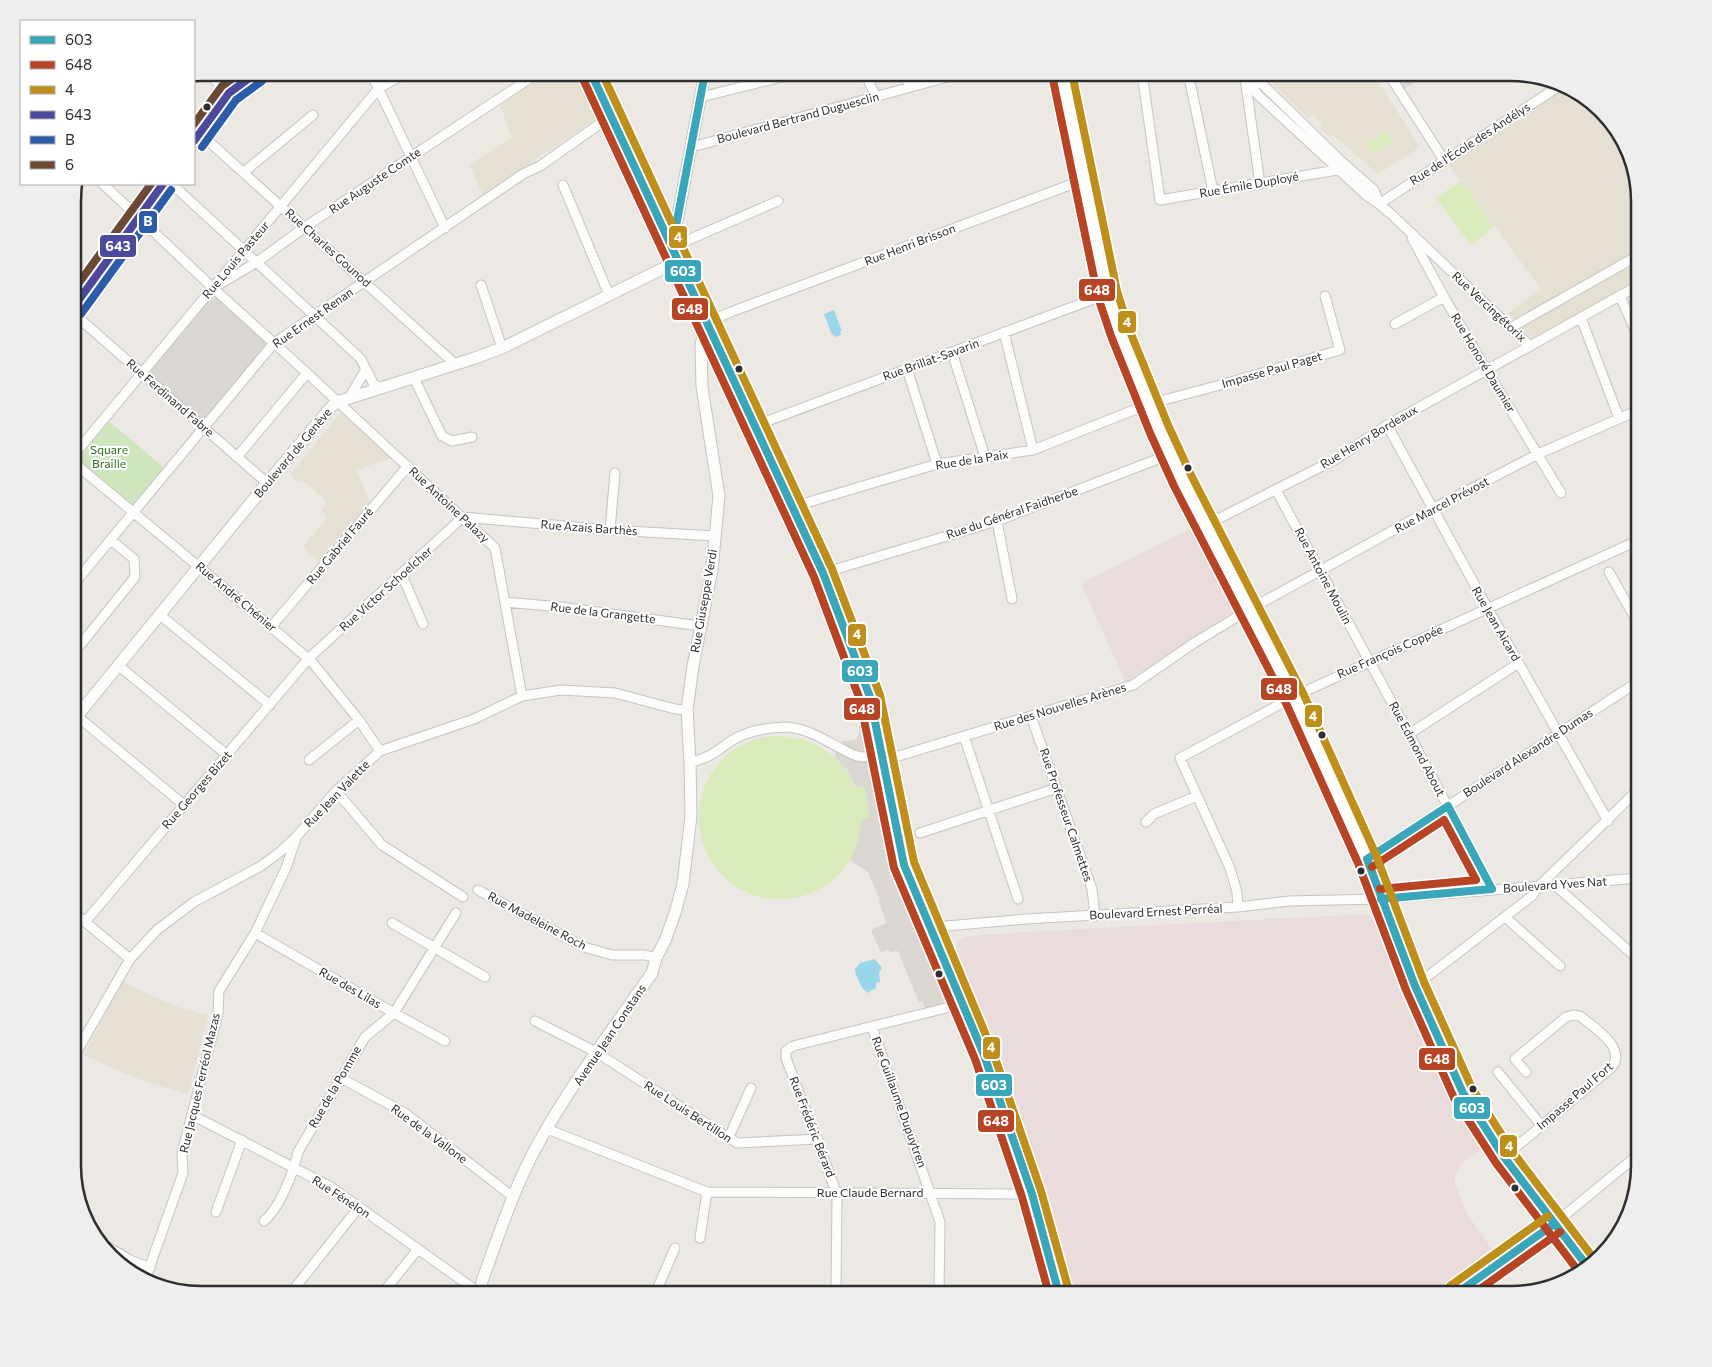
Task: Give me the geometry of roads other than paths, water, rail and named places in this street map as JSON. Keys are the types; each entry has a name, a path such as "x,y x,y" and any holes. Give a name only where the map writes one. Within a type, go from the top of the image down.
{"main road":[{"path":"196,134 229,93 242,81"},
{"path":"595,81 823,573 864,678 870,697 904,865 984,1054 1032,1194 1057,1286"},
{"path":"82,296 162,185"}],"street":[{"path":"216,81 229,93"},
{"path":"376,81 445,228"},
{"name":"Rue Louis Pasteur","path":"82,445 379,88 391,81"},
{"name":"Rue Auguste Comte","path":"213,288 257,262 305,227 525,81"},
{"path":"672,247 704,81"},
{"path":"701,97 763,81"},
{"path":"869,81 876,97"},
{"path":"907,81 909,87"},
{"name":"Boulevard Bertrand Duguesclin","path":"692,147 930,81"},
{"path":"1064,81 1107,294 1149,404 1171,454 1294,697 1367,859 1415,986 1463,1093 1504,1156 1583,1261"},
{"name":"Rue Émile Duployé","path":"1143,81 1160,200 1338,170"},
{"path":"1190,81 1213,191"},
{"path":"1246,81 1260,184"},
{"name":"Rue Vercingétorix","path":"1250,81 1263,99 1338,170 1409,231 1530,346 1631,290"},
{"name":"Rue Vercingétorix","path":"1257,81 1374,190 1379,204"},
{"path":"1394,81 1444,160"},
{"name":"Rue de l'École des Andélys","path":"1379,204 1554,90"},
{"path":"244,172 313,115"},
{"name":"Rue Ernest Renan","path":"82,574 274,343 523,174 540,166 611,116"},
{"name":"Rue Charles Gounod","path":"196,134 244,172 455,364"},
{"name":"Rue Henri Brisson","path":"707,322 1083,180"},
{"name":"Rue Antoine Palazy","path":"103,185 464,517 495,548 522,696"},
{"path":"173,185 360,358 373,383 380,389"},
{"path":"563,185 609,294"},
{"path":"672,247 778,202"},
{"name":"Rue Honoré Daumier","path":"1409,231 1444,297 1561,493"},
{"path":"1512,327 1631,260"},
{"name":"Boulevard de Genève","path":"82,710 267,483 337,402 502,348 678,261"},
{"path":"481,285 502,348"},
{"name":"Rue Brillat-Savarin","path":"754,426 1107,294"},
{"name":"Impasse Paul Paget","path":"1149,404 1340,350 1326,296"},
{"path":"1620,296 1631,320"},
{"path":"1396,324 1444,297"},
{"path":"1581,318 1619,418"},
{"name":"Rue Ferdinand Fabre","path":"82,321 267,483"},
{"name":"Rue Giuseppe Verdi","path":"690,762 687,710 700,626 712,570 719,496 702,387 701,345 707,322"},
{"path":"1004,332 1032,450"},
{"name":"Rue Henry Bordeaux","path":"1206,525 1336,459 1387,425 1530,346"},
{"path":"952,352 985,457"},
{"path":"906,368 937,464"},
{"path":"349,398 366,369"},
{"path":"237,457 307,372"},
{"path":"414,378 442,436 452,441 472,437"},
{"name":"Rue de la Paix","path":"792,507 937,464 1032,450 1149,404"},
{"name":"Rue Marcel Prévost","path":"1250,609 1432,509 1538,454 1631,413"},
{"name":"Rue Jean Aicard","path":"1387,425 1557,734 1608,821"},
{"name":"Rue du Général Faidherbe","path":"823,573 996,521 1171,454"},
{"name":"Rue Gabriel Fauré","path":"271,626 408,466"},
{"name":"Rue André Chénier","path":"82,469 308,659 359,720 380,751"},
{"path":"610,530 615,473"},
{"name":"Rue Antoine Moulin","path":"1276,490 1369,661"},
{"name":"Rue Azais Barthès","path":"464,517 610,530 715,536"},
{"name":"Rue Victor Schoelcher","path":"308,659 464,517"},
{"path":"996,521 1012,599"},
{"path":"82,643 135,577 134,558 111,540"},
{"name":"Rue François Coppée","path":"1197,796 1180,758 1294,697 1369,661 1631,544"},
{"path":"1609,572 1631,610"},
{"path":"402,575 423,624"},
{"name":"Rue de la Grangette","path":"505,602 561,607 700,626"},
{"name":"Rue des Nouvelles Arènes","path":"690,762 710,757 732,740 764,728 785,727 801,729 815,734 852,754 862,757 882,758 964,736 1133,685 1194,643 1250,609"},
{"path":"160,615 270,705"},
{"name":"Rue Georges Bizet","path":"85,922 308,659"},
{"name":"Rue Edmond About","path":"1369,661 1492,890"},
{"path":"1409,734 1519,663"},
{"path":"119,666 227,755"},
{"name":"Boulevard Alexandre Dumas","path":"1367,859 1631,687"},
{"name":"Rue Jean Valette","path":"82,1042 130,959 157,930 194,902 262,866 296,838 336,791 380,751 474,719 522,696 561,690 615,693 675,709 687,710"},
{"name":"Rue Professeur Calmettes","path":"1031,716 1093,894 1095,916"},
{"path":"309,760 359,720"},
{"path":"82,724 184,805"},
{"path":"964,736 1018,899"},
{"name":"Avenue Jean Constans","path":"482,1286 513,1198 538,1144 596,1052 652,973 656,958 665,941 683,884 691,816 690,762"},
{"path":"920,833 1057,788"},
{"path":"336,791 382,845 463,897"},
{"path":"1146,822 1154,814 1197,796 1230,868 1237,892 1238,907"},
{"path":"1415,986 1532,896 1538,887 1631,798"},
{"name":"Rue Jacques Ferréol Mazas","path":"148,1273 183,1173 182,1153 218,1014 219,991 255,933 286,868 296,838"},
{"name":"Boulevard Yves Nat","path":"1381,899 1631,879"},
{"path":"1556,886 1631,952"},
{"name":"Rue Madeleine Roch","path":"478,890 584,947 612,955 645,955 656,958"},
{"name":"Boulevard Ernest Perréal","path":"931,931 946,926 1289,902 1381,899"},
{"name":"Rue de la Pomme","path":"264,1221 272,1215 294,1168 298,1152 365,1036 394,1013 456,914"},
{"path":"1505,916 1560,966"},
{"path":"82,920 130,959"},
{"path":"392,923 485,977"},
{"name":"Rue des Lilas","path":"255,933 445,1041"},
{"path":"872,1027 946,1008 961,1002"},
{"name":"Impasse Paul Fort","path":"1504,1156 1612,1067 1616,1058 1615,1050 1580,1016 1573,1015 1566,1018 1514,1058 1526,1072"},
{"name":"Rue Louis Bertillon","path":"535,1020 596,1052 728,1139 737,1143 818,1139"},
{"name":"Rue Frédéric Bérard","path":"836,1286 837,1194 818,1139 786,1058 786,1051 793,1046 872,1027"},
{"name":"Rue Guillaume Dupuytren","path":"872,1027 940,1222 939,1286"},
{"path":"1498,1072 1541,1125"},
{"name":"Rue de la Vallone","path":"341,1078 405,1113 513,1198"},
{"path":"728,1139 751,1088"},
{"name":"Rue Fénelon","path":"192,1115 331,1187 470,1286"},
{"name":"Rue Claude Bernard","path":"547,1129 707,1192 1032,1194"},
{"path":"216,1212 242,1140"},
{"path":"1475,1286 1631,1161"},
{"path":"700,1238 707,1192"},
{"path":"296,1286 359,1207"},
{"path":"661,1286 675,1248"},
{"path":"389,1286 418,1250"},
{"path":"120,1254 150,1268"}],"water":[{"path":"834,310 842,331 840,332 841,335 835,337 834,334 832,335 824,314"},
{"path":"875,959 882,968 879,973 880,982 876,983 876,988 867,993 862,988 855,969 860,963"}],"park label":[{"name":"Square Braille","path":"109,457"}]}
